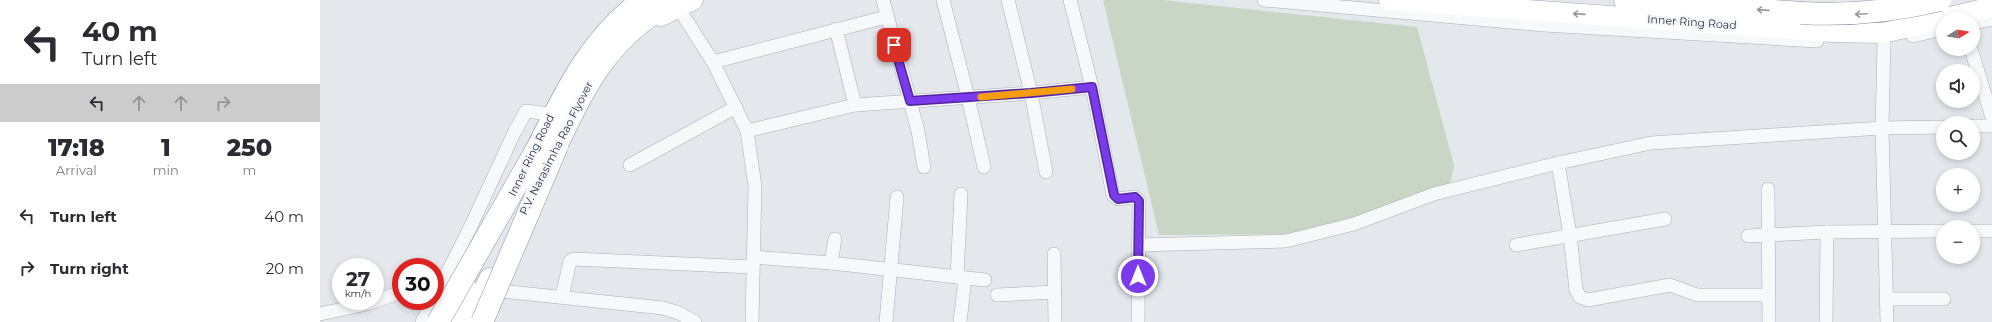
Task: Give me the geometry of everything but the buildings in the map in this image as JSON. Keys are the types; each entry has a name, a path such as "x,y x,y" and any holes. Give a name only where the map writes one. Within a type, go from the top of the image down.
{"highway":[{"name":"P.V. Narasimha Rao Flyover","path":"470,322 549,143 564,94 585,59 602,37 643,0"},
{"path":"1625,0 1835,15 1866,14 1940,0"},
{"name":"P.V. Narasimha Rao Flyover","path":"451,322 549,143 598,68 613,48 642,20 682,2"},
{"path":"438,322 549,143"},
{"path":"482,322 549,143"}],"main road":[{"name":"Inner Ring Road","path":"448,322 566,79 580,55 600,28 631,0"},
{"name":"Inner Ring Road","path":"1389,0 1824,31 1883,37 1992,7"},
{"name":"Inner Ring Road","path":"470,322 488,290 591,87 617,52 632,37 661,15 682,2"}],"street":[{"path":"883,0 886,17 918,131 924,167"},
{"path":"942,0 968,97 984,167"},
{"path":"1008,0 1031,93 1046,172"},
{"path":"1070,0 1092,87 1114,195 1118,199 1138,198 1138,322"},
{"path":"1264,0 1544,25 1825,41 1883,37 1936,30"},
{"path":"1881,0 1883,37 1882,128 1886,231 1887,322"},
{"path":"682,2 747,131 755,186 752,262 752,322"},
{"path":"713,62 886,17"},
{"path":"1980,22 1992,20"},
{"path":"836,29 855,105"},
{"path":"1973,56 1992,117"},
{"path":"747,131 855,105 1031,93 1092,87"},
{"path":"630,165 736,107"},
{"path":"444,278 526,111 550,114"},
{"path":"1980,126 1992,126"},
{"path":"1138,245 1286,241 1354,224 1434,194 1558,163 1651,144 1882,128 1936,127"},
{"path":"1558,163 1570,235 1576,290 1580,297 1588,300 1670,285 1697,295 1768,295"},
{"path":"1768,189 1768,295 1770,322"},
{"path":"960,322 961,194"},
{"path":"886,322 897,197"},
{"path":"1516,245 1665,219"},
{"path":"1980,231 1992,230"},
{"path":"1748,236 1827,232 1936,231"},
{"path":"1826,322 1827,232"},
{"path":"831,263 835,239"},
{"path":"1054,254 1056,322"},
{"path":"562,297 567,268 570,261 574,259 831,263 985,280"},
{"path":"444,272 448,270"},
{"path":"488,290 663,308 679,313 695,322"},
{"path":"997,295 1055,292"},
{"path":"320,314 367,304 392,295"},
{"path":"1887,299 1944,299"},
{"path":"422,322 428,310"}],"green space":[{"path":"1103,0 1162,0 1417,27 1454,165 1449,190 1313,234 1159,235"}],"slow traffic":[{"path":"981,97 1072,89"}],"route":[{"path":"894,45 910,101 1031,93 1092,87 1115,198 1135,197 1138,198 1139,201 1138,276"}]}
